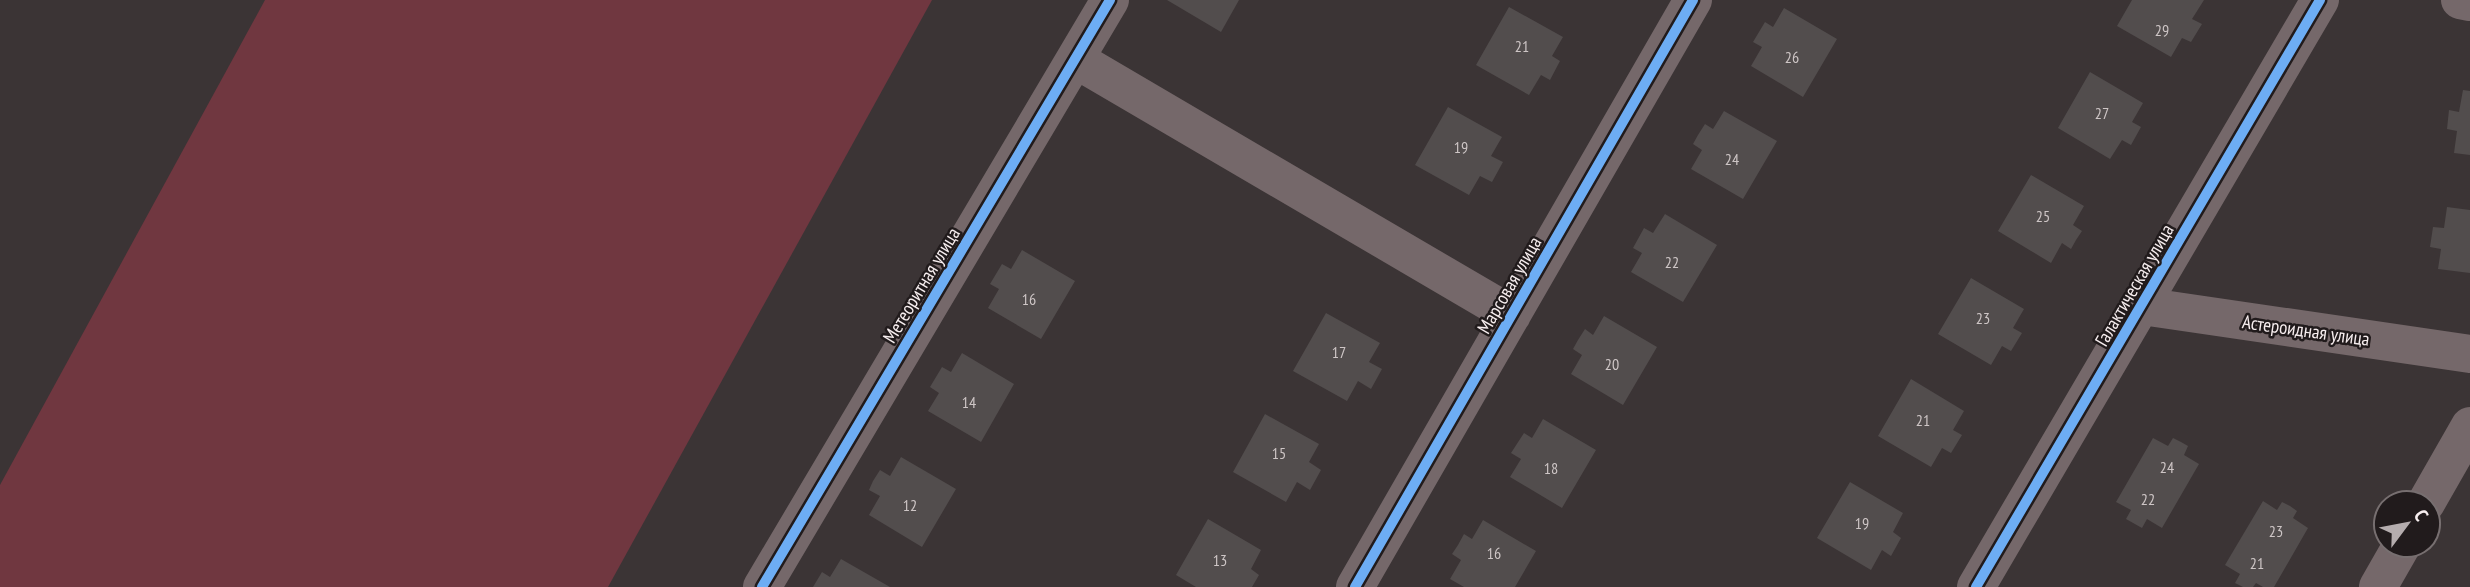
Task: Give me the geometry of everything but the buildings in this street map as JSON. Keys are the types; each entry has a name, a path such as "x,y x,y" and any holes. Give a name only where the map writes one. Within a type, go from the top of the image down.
{"street":[{"name":"Метеоритная улица","path":"762,587 1110,0"},
{"name":"Марсовая улица","path":"1355,587 1693,0"},
{"name":"Галактическая улица","path":"1976,587 2320,0"},
{"path":"2460,0 2470,2"},
{"path":"1075,59 1512,315"},
{"name":"Астероидная улица","path":"2142,306 2470,354"},
{"path":"2434,489 2470,426"},
{"path":"2378,587 2394,559"}],"shaded area":[{"path":"265,0 932,0 608,587 0,587 0,485"}],"cycle path":[{"path":"762,587 1110,0"},
{"path":"1355,587 1693,0"},
{"path":"1976,587 2320,0"}]}
